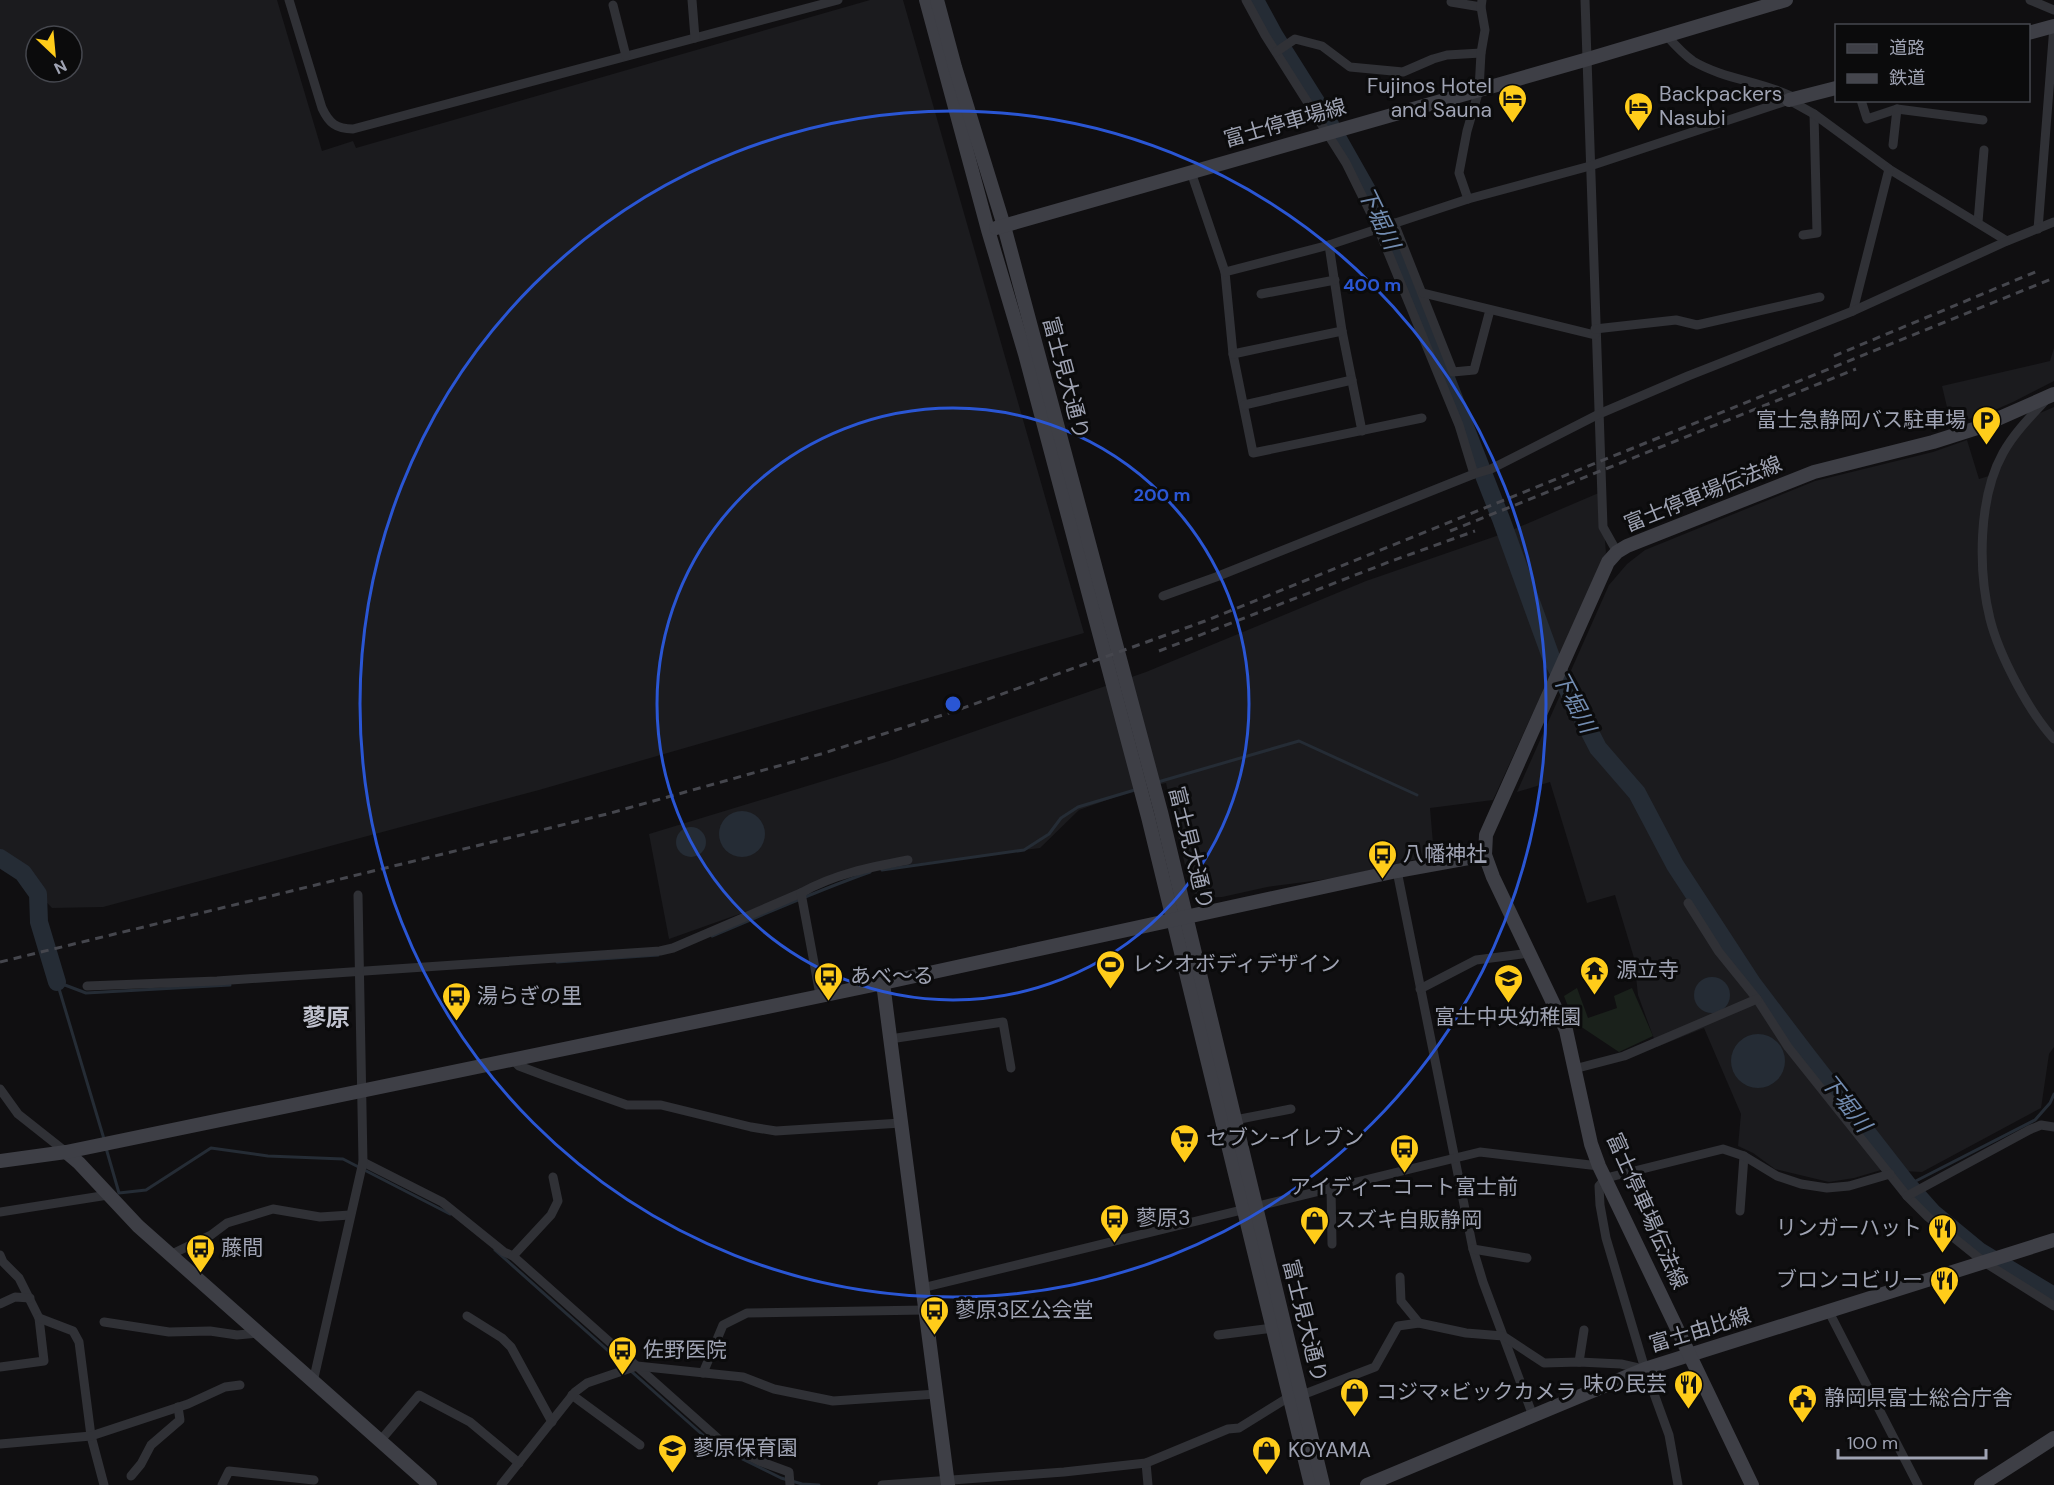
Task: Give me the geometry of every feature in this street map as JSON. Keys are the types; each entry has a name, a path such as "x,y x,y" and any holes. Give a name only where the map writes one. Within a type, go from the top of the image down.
{"street":[{"path":"289,0 322,108 333,125 341,129 353,129 838,0"},
{"path":"692,0 695,38"},
{"path":"926,0 988,230"},
{"path":"937,0 1004,226"},
{"path":"1246,0 1346,163 1378,228 1459,425 1474,474"},
{"path":"1585,0 1603,527 1617,552"},
{"name":"富士停車場線","path":"988,230 1588,59 1786,0"},
{"path":"2030,0 2054,10"},
{"path":"1451,2 1482,3 1485,30 1479,90 1467,131 1459,173 1468,199"},
{"path":"613,4 626,56"},
{"path":"2030,32 2054,26 2038,229"},
{"path":"1666,35 1691,60 1708,69 1780,90 1889,170 2007,241"},
{"path":"1277,52 1295,39 1322,46 1350,66 1403,72 1447,55 1481,53"},
{"path":"1225,273 1329,245 1468,199 1590,166 1792,99 1835,88"},
{"path":"1862,102 1867,119 1897,109 1983,120"},
{"path":"1893,145 1897,109"},
{"path":"1803,235 1817,233 1814,114"},
{"path":"1978,222 1984,150"},
{"path":"1852,310 1889,170"},
{"path":"1191,172 1225,273 1233,354 1253,453 1422,418"},
{"path":"1163,596 1491,468 1599,414 1852,310 2054,222"},
{"path":"1394,223 1454,372 1474,370 1490,310"},
{"name":"富士見大通り","path":"1004,226 1031,352 1155,814 1296,1396 1311,1485"},
{"name":"富士見大通り","path":"988,230 1031,352"},
{"path":"1329,245 1342,331 1362,431"},
{"path":"1261,294 1335,280"},
{"path":"1423,293 1595,332 1676,320 1697,325 1820,297"},
{"path":"1233,354 1342,331"},
{"path":"1244,405 1352,380"},
{"path":"2051,396 2003,452 1991,481 1982,558 1990,620 1998,643 2022,693 2041,725 2054,739"},
{"name":"富士停車場伝法線","path":"1752,1485 1602,1172 1591,1144 1566,1030 1493,877 1485,855 1486,835 1608,562 1617,552 1814,472 1966,432 2051,396"},
{"path":"0,1161 66,1152 883,983 1180,918 1485,855"},
{"path":"87,986 217,981 660,951 673,948 801,893 816,884 861,869 908,860"},
{"path":"1397,872 1473,1249 1533,1416"},
{"path":"801,893 820,995"},
{"path":"314,1382 362,1166 358,895"},
{"path":"1688,903 1719,951 1757,999 1788,1047 1907,1196 1928,1217 1984,1262 2051,1301"},
{"name":"富士見大通り","path":"1180,918 1235,1120 1274,1328 1323,1485"},
{"path":"1420,989 1476,960 1530,953"},
{"path":"883,983 948,1483"},
{"path":"1574,1069 1624,1056 1757,999"},
{"path":"890,1039 1003,1022 1011,1068"},
{"path":"513,1059 519,1066 627,1105 661,1105 776,1131 901,1123"},
{"path":"0,1089 18,1114 79,1163 108,1195 170,1255 430,1485"},
{"path":"1235,1120 1291,1109"},
{"path":"1907,1196 2029,1130 2041,1125 2054,1128"},
{"path":"922,1288 1480,1152 1602,1172 1723,1149 1744,1156 1777,1176 1801,1184 1827,1188 1850,1186 1890,1174"},
{"path":"1740,1211 1744,1156"},
{"path":"362,1166 442,1202 504,1252 513,1256 722,1442 759,1461 789,1472 790,1485"},
{"path":"1602,1172 1599,1186 1600,1205 1606,1238 1646,1369 1669,1435 1678,1485"},
{"path":"513,1256 551,1215 558,1201 553,1177"},
{"path":"1331,1187 1332,1244"},
{"path":"0,1212 108,1195"},
{"path":"170,1255 211,1235 227,1223 273,1209 320,1217 350,1215"},
{"name":"富士由比線","path":"1367,1485 1646,1369 2054,1240"},
{"path":"1473,1249 1527,1258"},
{"path":"0,1255 3,1262 19,1278 39,1318 44,1361 0,1367"},
{"path":"1400,1277 1401,1301 1419,1323"},
{"path":"0,1304 15,1298 30,1298"},
{"path":"703,1373 723,1325 747,1313 925,1310"},
{"path":"1829,1312 1918,1485"},
{"path":"466,1316 502,1338 511,1347 552,1422"},
{"path":"39,1318 73,1331 79,1342 91,1436 104,1485"},
{"path":"104,1322 169,1332 210,1331 237,1335 258,1333"},
{"path":"882,1485 948,1483 1146,1463 1228,1429 1239,1428 1296,1396 1375,1367 1398,1326 1419,1323 1466,1333 1503,1336 1544,1363 1621,1364 1646,1369"},
{"path":"1218,1335 1274,1328"},
{"path":"1579,1362 1584,1330"},
{"path":"501,1485 572,1395 587,1383 637,1366 742,1377 774,1389 833,1401 937,1394"},
{"path":"0,1444 91,1436 178,1407 225,1387 240,1385"},
{"path":"380,1441 419,1395 470,1422 519,1462"},
{"path":"572,1395 640,1444"},
{"path":"131,1476 141,1464 151,1445 180,1420 178,1407"},
{"path":"1984,1484 2054,1438"},
{"path":"1146,1463 1148,1485"},
{"path":"222,1485 229,1471 314,1480"}],"shaded area":[{"path":"0,0 277,0 322,151 353,141 356,148 870,0 903,0 1084,633 539,790 103,907 52,908 13,867 0,858"},
{"path":"2054,348 2054,381 1983,415 1951,424 1942,386 2050,361"},
{"path":"2054,407 2054,1047 2049,1054 2041,1108 1922,1172 1881,1170 1829,1182 1775,1169 1753,1153 1738,1146 1741,1114 1704,1028 1657,1047 1638,995 1634,958 1615,895 1587,903 1550,782 1517,792 1609,585 1627,564 1645,550 1815,481 1933,452 1967,440 1979,479 1992,475 2026,419"},
{"path":"1601,492 1606,553 1493,800 1430,808 1434,855 1336,878 1267,887 1222,897 1201,898 1191,891 1166,783 1135,790 1079,810 1040,848 860,871 669,939 649,834 889,761 1146,672 1366,581 1505,533"},
{"path":"747,811 759,817 764,825 764,843 759,851 751,856 737,857 725,851 720,843 719,829 725,817 733,812"},
{"path":"691,827 702,831 706,842 702,853 691,857 680,853 676,842 680,831"},
{"path":"1712,977 1725,982 1730,995 1725,1008 1712,1013 1699,1008 1694,995 1699,982"},
{"path":"1577,988 1588,1018 1617,1008 1614,996 1632,988 1653,1036 1619,1052 1574,1022 1564,996"},
{"path":"1753,1034 1763,1034 1773,1038 1781,1046 1785,1061 1781,1076 1773,1084 1763,1088 1753,1088 1743,1084 1735,1076 1731,1066 1731,1056 1735,1046 1743,1038"}],"waterway":[{"name":"下堀川","path":"1255,0 1385,222 1501,519 1551,657 1598,748 1637,793 1675,865 1752,983 1908,1185 1933,1213 1979,1251 2054,1296"},
{"path":"1158,782 1299,741 1417,795"},
{"path":"882,870 1024,850 1049,834 1061,818 1078,807 1138,789"},
{"path":"0,858 23,873 38,894 39,922 57,982"},
{"path":"712,936 870,872"},
{"path":"557,962 658,955"},
{"path":"57,982 86,993 230,985"},
{"path":"57,982 104,1139"},
{"path":"1908,1185 2035,1120 2050,1103 2054,1094"},
{"path":"106,1148 119,1193 146,1190 211,1148 268,1156 343,1159 450,1214"},
{"path":"495,1250 714,1445 781,1478 802,1484 819,1485"}],"railway":[{"path":"1834,356 2040,270"},
{"path":"0,962 607,814 821,754 952,712 1205,621 2054,278"},
{"path":"1450,531 1856,369"},
{"path":"1159,651 1475,531"}],"place":[{"name":"Fujinos Hotel and Sauna","path":"1513,124"},
{"name":"Backpackers Nasubi","path":"1638,132"},
{"name":"富士急静岡バス駐車場","path":"1987,446"},
{"name":"八幡神社","path":"1382,880"},
{"name":"レシオボディデザイン","path":"1111,990"},
{"name":"源立寺","path":"1595,996"},
{"name":"あべ〜る","path":"829,1002"},
{"name":"富士中央幼稚園","path":"1508,1004"},
{"name":"湯らぎの里","path":"456,1022"},
{"name":"セブン-イレブン","path":"1185,1164"},
{"name":"アイディーコート富士前","path":"1404,1174"},
{"name":"蓼原3","path":"1115,1244"},
{"name":"スズキ自販静岡","path":"1314,1246"},
{"name":"リンガーハット","path":"1943,1254"},
{"name":"藤間","path":"200,1274"},
{"name":"ブロンコビリー","path":"1944,1306"},
{"name":"蓼原3区公会堂","path":"934,1336"},
{"name":"佐野医院","path":"622,1376"},
{"name":"味の民芸","path":"1688,1410"},
{"name":"コジマ×ビックカメラ","path":"1355,1418"},
{"name":"静岡県富士総合庁舎","path":"1803,1424"},
{"name":"蓼原保育園","path":"672,1474"},
{"name":"KOYAMA","path":"1267,1476"}],"district":[{"name":"蓼原","path":"326,1017"}]}
